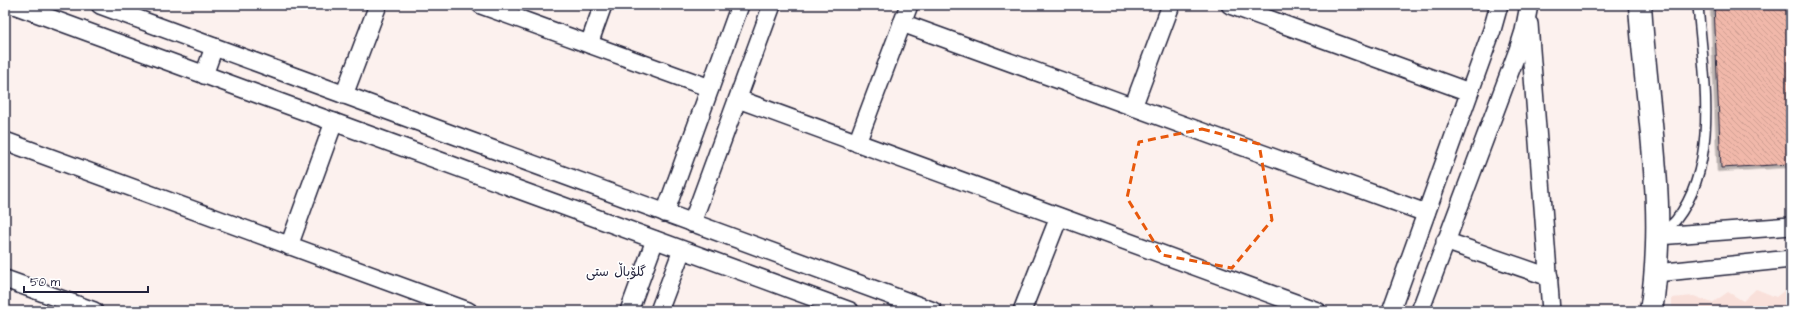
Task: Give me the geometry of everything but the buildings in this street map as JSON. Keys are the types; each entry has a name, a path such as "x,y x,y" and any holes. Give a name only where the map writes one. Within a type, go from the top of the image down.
{"street":[{"path":"14,5 850,311"},
{"path":"100,5 933,311"},
{"path":"344,95 378,5"},
{"path":"480,5 710,88"},
{"path":"589,44 603,5"},
{"path":"665,213 740,5"},
{"path":"692,223 772,5"},
{"path":"857,143 909,5"},
{"path":"1133,107 1171,5"},
{"path":"1230,5 1469,92"},
{"path":"1391,311 1492,30 1499,5"},
{"path":"1640,5 1656,165 1658,236 1656,273 1651,311"},
{"path":"1420,311 1445,241 1518,50 1528,8"},
{"path":"1528,8 1549,277 1550,311"},
{"path":"902,23 1426,213"},
{"path":"204,75 214,47"},
{"path":"738,99 1317,311"},
{"path":"289,246 334,122"},
{"path":"5,141 468,311"},
{"path":"1022,311 1059,217"},
{"path":"1658,236 1791,226"},
{"path":"629,311 655,240"},
{"path":"1445,241 1549,277"},
{"path":"659,311 682,250"},
{"path":"1656,273 1791,259"},
{"path":"5,279 94,311"}],"lane":[{"path":"1658,236 1676,220 1688,199 1701,162 1706,120 1698,5"}],"highlighted area":[{"path":"1202,129 1259,144 1272,220 1232,268 1162,255 1127,198 1139,142"}],"shaded area":[{"path":"1789,287 1791,288 1791,311 1672,311 1672,298 1694,296 1712,303 1728,292 1743,301 1756,289 1776,297"}],"district":[{"name":"گلۆباڵ ستی","path":"616,271"}]}
